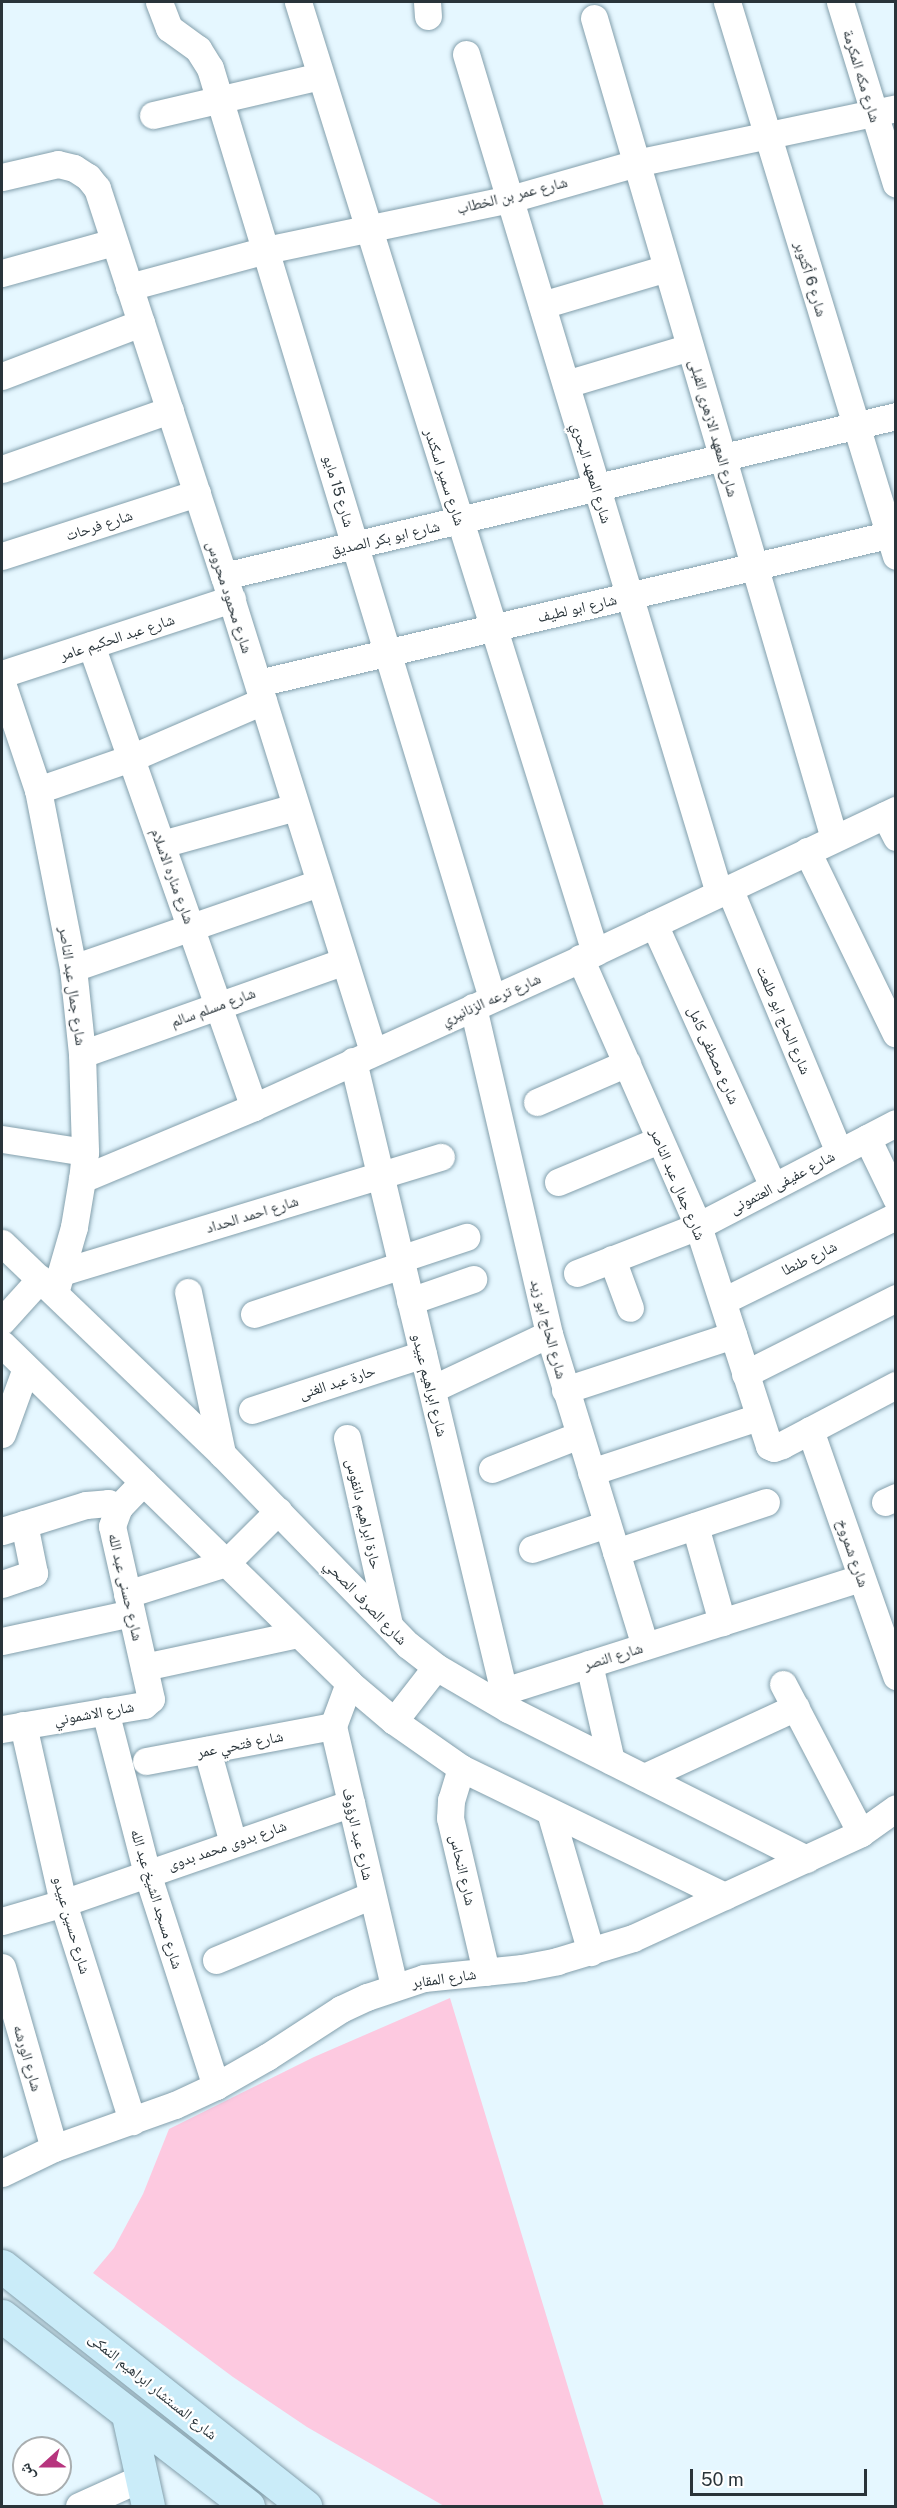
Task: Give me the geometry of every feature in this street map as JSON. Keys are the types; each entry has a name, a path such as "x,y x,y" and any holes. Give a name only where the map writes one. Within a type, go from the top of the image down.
{"main road":[{"name":"شارع المستشار ابراهيم النمكى","path":"2,2266 305,2506"},
{"path":"2,2316 248,2506"},
{"path":"128,2415 145,2492"}],"street":[{"name":"شارع 15 مايو","path":"159,2 169,28 205,57 221,100 388,652 483,1002"},
{"name":"شارع سمير اسكندر","path":"298,2 459,520 495,627 587,955"},
{"name":"شارع 6 أكتوبر","path":"727,2 893,541"},
{"name":"شارع مكه المكرمة","path":"840,2 885,110 896,184"},
{"name":"شارع المعهد الازهرى القبلى","path":"594,18 834,838"},
{"name":"شارع المعهد البحري","path":"466,54 629,595 724,890"},
{"path":"153,115 320,76"},
{"name":"شارع عمر بن الخطاب","path":"129,286 266,250 510,198 636,163 767,133 885,110"},
{"name":"شارع محمود محروس","path":"2,177 58,164 74,168 88,177 97,188 228,588 344,961 363,1056"},
{"path":"2,273 114,242"},
{"path":"542,305 667,268"},
{"path":"2,376 141,323"},
{"path":"566,384 690,347"},
{"path":"2,469 170,410"},
{"name":"شارع ابو بكر الصديق","path":"228,588 355,545 896,416"},
{"name":"شارع فرحات","path":"2,556 197,493"},
{"name":"شارع ابو لطيف","path":"38,790 130,758 260,692 388,652 754,566 893,541"},
{"name":"شارع عبد الحكيم عامر","path":"2,674 91,645 228,588"},
{"name":"شارع مناره الاسلام","path":"91,645 254,1107"},
{"name":"شارع جمال عبد الناصر","path":"2,683 38,790 73,968 82,1054 85,1152 82,1179 74,1227 52,1281"},
{"path":"162,844 295,807"},
{"name":"شارع ترعه الزنانيري","path":"82,1179 254,1107 654,924 834,838 892,821"},
{"path":"807,851 896,1034"},
{"path":"73,968 319,883"},
{"name":"شارع الحاج ابو طلعت","path":"724,890 839,1152"},
{"name":"شارع مصطفى كامل","path":"654,924 774,1186"},
{"name":"شارع جمال عبد الناصر","path":"587,955 627,1063 698,1226 764,1440 774,1448 810,1430"},
{"name":"شارع مسلم سالم","path":"82,1054 344,961"},
{"name":"شارع الحاج ابو زيد","path":"483,1002 549,1334 645,1646"},
{"name":"شارع ابراهيم عبيدو","path":"363,1056 380,1176 506,1700"},
{"path":"537,1102 627,1063"},
{"name":"شارع عفيفى العتمونى","path":"578,1273 698,1226 896,1123"},
{"path":"867,1138 896,1198"},
{"path":"2,1139 85,1152"},
{"path":"558,1182 659,1140"},
{"name":"شارع احمد الحداد","path":"52,1281 441,1157"},
{"name":"شارع طنطا","path":"723,1301 896,1216"},
{"path":"254,1314 466,1237"},
{"name":"شارع الصرف الصحي","path":"2,1243 52,1281 408,1645 435,1667 506,1700 611,1761 806,1859"},
{"path":"612,1260 630,1308"},
{"path":"410,1301 473,1279"},
{"path":"2,1321 52,1281"},
{"path":"188,1292 222,1454"},
{"path":"745,1374 896,1298"},
{"path":"432,1389 549,1334"},
{"path":"565,1390 733,1335"},
{"path":"2,1344 298,1634 349,1683 394,1721 461,1768 725,1896"},
{"name":"حارة عبد الغنى","path":"252,1410 423,1354"},
{"path":"2,1434 26,1368"},
{"path":"810,1430 896,1385"},
{"path":"591,1472 758,1416"},
{"name":"شارع شمروخ","path":"810,1430 861,1578 886,1615 896,1676"},
{"path":"492,1469 579,1436"},
{"name":"حارة ابراهيم دانفوس","path":"347,1438 389,1624"},
{"path":"2,1584 34,1573 13,1527 96,1503 108,1503 119,1508 143,1482"},
{"path":"616,1552 766,1502"},
{"name":"شارع حسنى عبد الله","path":"119,1508 114,1516 113,1537 144,1666"},
{"path":"2,1641 129,1603 226,1563 278,1511"},
{"path":"532,1549 608,1524"},
{"path":"695,1526 722,1622"},
{"name":"شارع النصر","path":"506,1700 589,1664 861,1578"},
{"path":"144,1666 298,1634"},
{"path":"589,1664 611,1761"},
{"name":"شارع الاشموني","path":"12,1727 144,1705 150,1701 151,1696 144,1666"},
{"path":"394,1721 435,1667"},
{"path":"333,1726 349,1683"},
{"path":"783,1684 861,1833"},
{"path":"644,1777 795,1707"},
{"name":"شارع مسجد الشيخ عبد الله","path":"105,1712 147,1873 216,2086"},
{"name":"شارع فتحي عمر","path":"146,1761 333,1726"},
{"name":"شارع عبد الرؤوف","path":"333,1726 394,1986"},
{"name":"شارع حسين عبيدو","path":"12,1727 63,1903 132,2121"},
{"path":"207,1750 233,1843"},
{"name":"شارع النحاس","path":"461,1768 451,1800 450,1818 486,1972"},
{"name":"شارع بدوى محمد بدوى","path":"2,1921 63,1903 351,1803"},
{"name":"شارع المقابر","path":"2,2172 54,2148 132,2121 216,2086 267,2057 341,2009 394,1986 424,1978 545,1964 633,1938 861,1833 896,1808"},
{"path":"550,1812 591,1952"},
{"path":"216,1960 372,1896"},
{"name":"شارع الورشه","path":"2,1967 54,2148"},
{"path":"79,2506 145,2492"}],"shaded area":[{"path":"450,1998 604,2506 444,2506 307,2427 233,2377 93,2273 114,2248 143,2194 169,2129 314,2057"}]}
